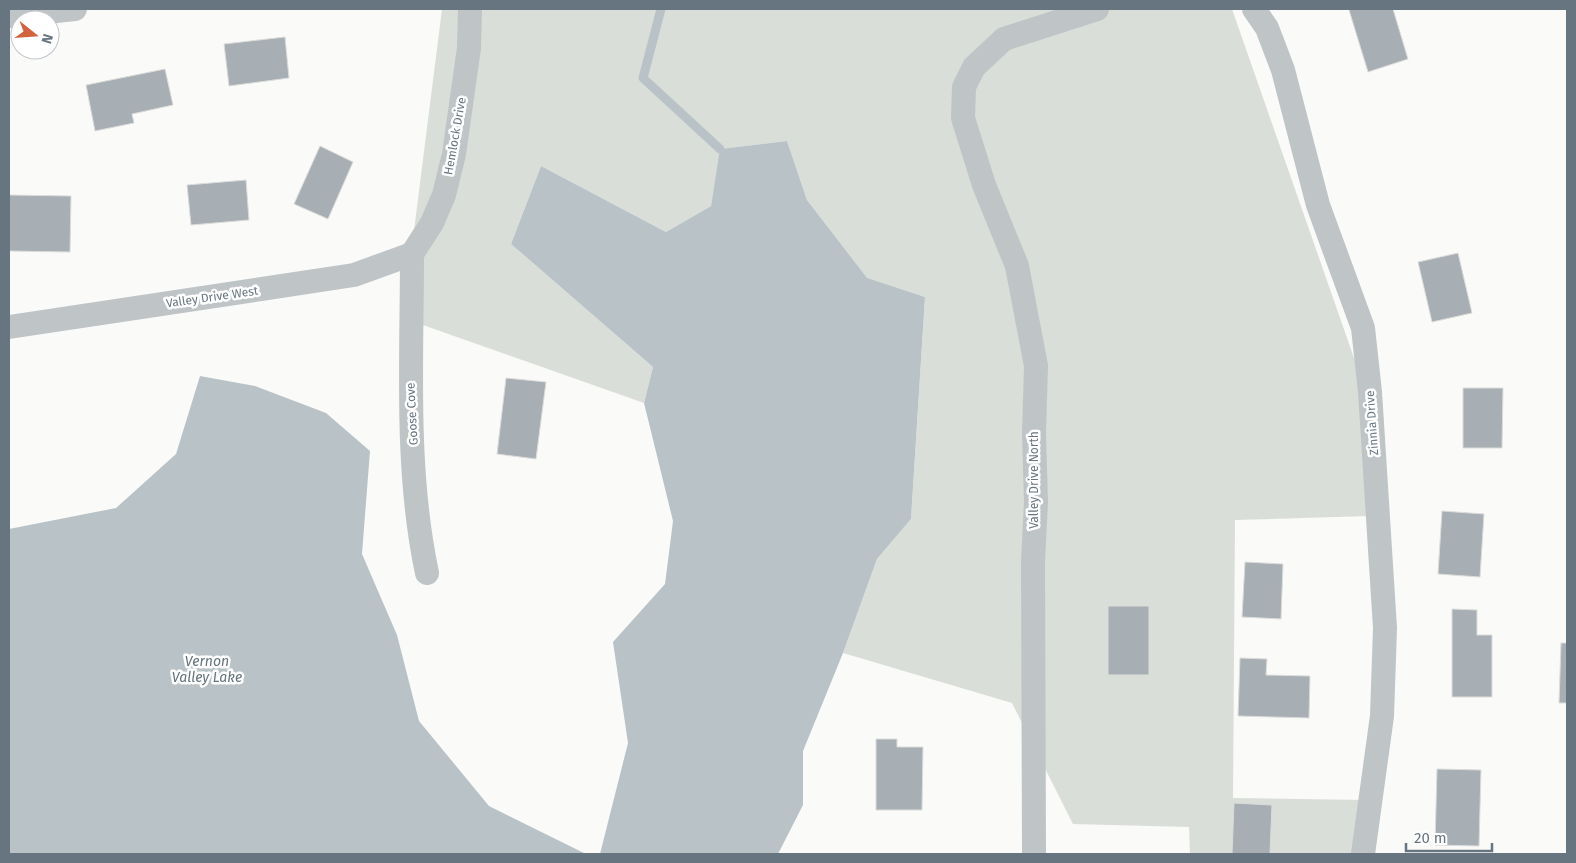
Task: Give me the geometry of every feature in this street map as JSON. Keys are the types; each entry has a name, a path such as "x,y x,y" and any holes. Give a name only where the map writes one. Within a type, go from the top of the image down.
{"street":[{"path":"9,16 75,9"},
{"name":"Hemlock Drive","path":"412,254 432,223 444,195 454,154 469,48 470,9"},
{"name":"Valley Drive North","path":"1034,854 1033,562 1036,502 1034,434 1036,366 1017,266 984,185 963,118 964,87 974,67 1004,40 1097,9"},
{"name":"Zinnia Drive","path":"1254,9 1267,28 1283,70 1318,205 1363,328 1370,392 1385,628 1382,716 1363,854"},
{"name":"Valley Drive West","path":"9,327 354,275 412,254"},
{"name":"Goose Cove","path":"412,254 410,378 420,540 427,573"}],"shaded area":[{"path":"442,9 1232,9 1361,378 1369,516 1235,520 1233,798 1363,800 1357,854 1190,854 1189,827 1073,824 1012,703 843,653 877,559 911,519 925,297 867,279 807,200 787,141 721,149 711,206 666,232 541,166 511,244 653,367 644,403 403,318"}],"water":[{"path":"787,141 807,200 867,278 925,297 911,519 877,559 843,653 803,751 803,805 778,854 600,854 628,743 613,642 665,584 673,521 644,403 653,367 511,244 541,166 666,232 711,206 720,149"},
{"name":"Vernon Valley Lake","path":"200,376 255,386 326,413 370,451 362,554 397,635 419,721 489,806 586,854 9,854 9,529 116,508 176,454"}],"building":[{"path":"1393,9 1408,59 1368,72 1349,10"},
{"path":"285,37 289,78 229,86 224,44"},
{"path":"165,69 173,105 132,114 134,123 95,131 86,85"},
{"path":"320,146 353,162 328,219 294,204"},
{"path":"246,180 249,220 191,225 187,185"},
{"path":"9,195 71,196 70,252 9,251"},
{"path":"1458,253 1472,313 1432,322 1418,262"},
{"path":"506,378 546,382 536,459 497,454"},
{"path":"1463,388 1503,388 1502,448 1463,448"},
{"path":"1442,511 1484,514 1480,577 1438,574"},
{"path":"1245,562 1283,564 1281,619 1242,617"},
{"path":"1108,606 1149,606 1149,675 1108,675"},
{"path":"1452,609 1477,610 1477,635 1492,635 1492,697 1452,697"},
{"path":"1561,643 1567,643 1567,703 1559,703"},
{"path":"1240,658 1267,659 1266,675 1310,676 1309,718 1238,716"},
{"path":"876,739 897,739 897,747 923,747 922,810 876,810"},
{"path":"1437,769 1481,770 1479,846 1435,845"},
{"path":"1234,803 1272,805 1270,854 1232,854"}],"waterway":[{"path":"661,9 643,78 720,149"}]}
